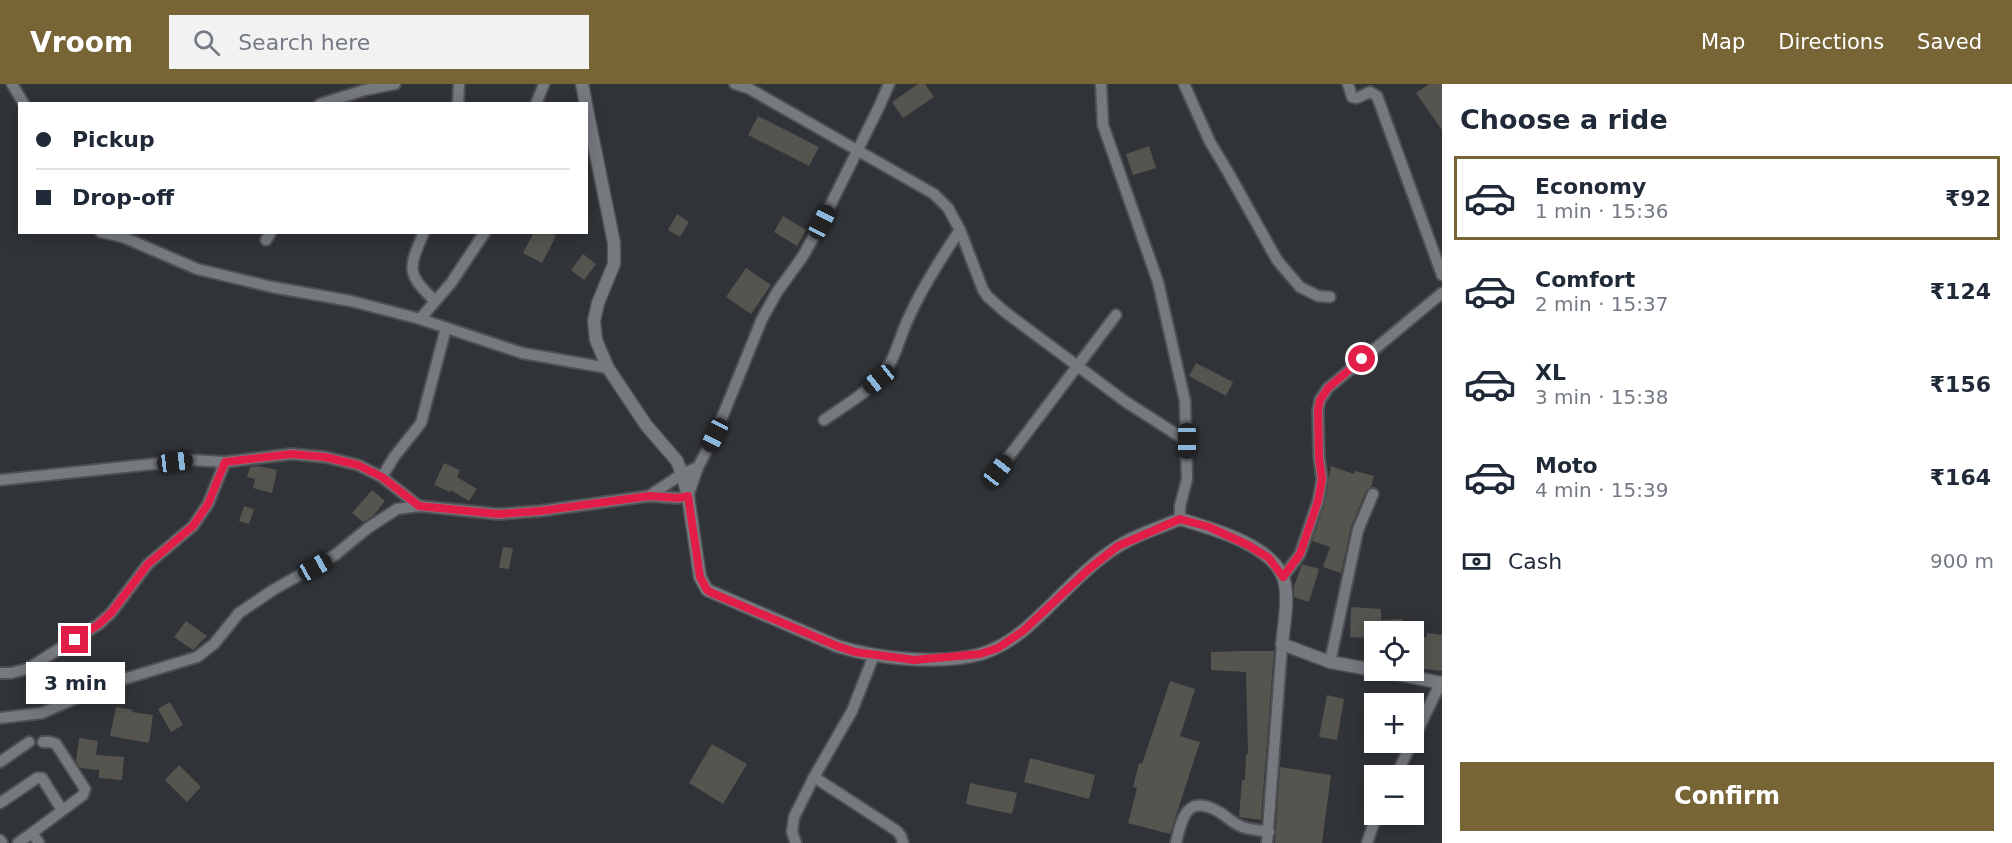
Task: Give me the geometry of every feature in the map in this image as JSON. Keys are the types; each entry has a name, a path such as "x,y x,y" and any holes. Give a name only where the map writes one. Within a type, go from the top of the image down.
{"street":[{"path":"12,84 23,102"},
{"path":"326,102 365,90 395,84"},
{"path":"458,102 459,84"},
{"path":"537,102 544,84"},
{"path":"582,84 586,102"},
{"path":"735,84 747,88 934,194 948,208 960,230 983,290 988,297 1126,402 1187,441"},
{"path":"688,496 698,467 715,435 762,319 822,222 889,84"},
{"path":"1101,84 1103,125 1158,282 1185,401 1187,479 1180,506 1180,519"},
{"path":"1184,84 1210,142 1276,260 1300,287 1318,296 1330,297"},
{"path":"1348,84 1352,97 1357,98 1370,92 1377,96 1442,275"},
{"path":"588,114 614,243 614,264 598,303 594,321 596,340 608,368 646,424 676,461 682,474 688,496 700,577 707,590 837,646 855,652 914,660 980,654 998,648 1023,631 1090,568 1118,546 1180,519 1209,527 1248,545 1269,558 1283,577 1286,591 1268,837 1239,826 1222,814 1203,806 1190,808 1183,819 1176,843"},
{"path":"824,420 879,379 889,366 921,292 960,230"},
{"path":"110,234 123,237 197,269 272,287 351,301 420,319 522,353 608,368"},
{"path":"422,234 414,255 411,272 417,284 435,301"},
{"path":"420,319 451,282 484,234"},
{"path":"1283,577 1300,554 1318,501 1322,479 1319,458 1318,410 1320,400 1328,388 1442,293"},
{"path":"998,471 1116,315"},
{"path":"382,477 394,457 421,423 446,328"},
{"path":"0,480 191,460 225,462 291,454 325,457 358,465 382,477 419,506"},
{"path":"0,673 27,669 105,619 148,564 193,526 208,504 225,462"},
{"path":"649,496 682,474 698,467"},
{"path":"1330,662 1358,530 1373,494"},
{"path":"0,718 42,713 111,683 197,657 214,644 239,613 273,590 335,555 368,528 397,509 419,506 498,514 540,511 649,496 679,498 688,496"},
{"path":"1282,644 1330,662 1364,668"},
{"path":"796,843 792,832 794,817 852,711 874,655"},
{"path":"1424,680 1441,683 1424,717"},
{"path":"0,762 29,742"},
{"path":"18,843 83,795 85,789 60,749 50,742 44,742"},
{"path":"814,777 897,831 902,836 903,843"},
{"path":"0,803 37,778 42,778 62,810"},
{"path":"1367,843 1373,825"},
{"path":"32,833 39,843"}],"building":[{"path":"918,84 925,84 934,97 903,118 892,102"},
{"path":"1429,84 1442,84 1442,130 1416,93"},
{"path":"758,116 819,147 809,166 748,135"},
{"path":"1149,146 1156,168 1133,175 1126,154"},
{"path":"677,214 689,222 680,237 668,230"},
{"path":"783,216 806,230 797,246 774,232"},
{"path":"533,234 556,236 542,263 523,253"},
{"path":"583,254 596,264 584,280 571,270"},
{"path":"746,268 771,285 751,314 726,297"},
{"path":"1196,363 1233,382 1226,396 1189,376"},
{"path":"444,463 460,470 457,477 477,489 469,501 451,490 450,492 434,485"},
{"path":"258,466 277,470 272,493 253,488 255,479 247,477 250,467"},
{"path":"1331,466 1354,474 1355,471 1374,476 1351,527 1341,573 1323,567 1330,547 1312,541 1325,502"},
{"path":"372,490 385,501 373,516 363,522 352,513"},
{"path":"244,506 254,509 249,524 239,521"},
{"path":"503,547 513,548 509,569 499,568"},
{"path":"1302,564 1319,569 1309,602 1294,597 1294,586"},
{"path":"1351,607 1381,609 1381,620 1402,619 1402,621 1364,621 1364,638 1350,637"},
{"path":"186,621 207,636 193,650 174,637"},
{"path":"1427,633 1442,635 1442,671 1424,669 1424,637 1427,637"},
{"path":"1274,651 1261,820 1239,817 1242,780 1245,780 1246,754 1248,754 1246,672 1211,670 1211,652"},
{"path":"1170,681 1195,689 1180,736 1200,742 1170,834 1128,823 1137,788 1133,787 1139,763 1142,764"},
{"path":"1327,695 1344,699 1337,740 1319,737"},
{"path":"170,702 183,725 171,732 158,709"},
{"path":"116,707 153,715 149,743 110,736"},
{"path":"79,738 98,741 96,755 124,757 122,780 99,778 99,770 80,768 76,761"},
{"path":"712,744 747,764 723,804 689,783"},
{"path":"1030,758 1095,775 1089,799 1024,782"},
{"path":"179,765 201,787 187,802 165,780"},
{"path":"1280,767 1331,775 1322,843 1275,843"},
{"path":"970,783 1017,793 1012,814 966,804"}],"route":[{"path":"75,640 111,613 148,564 193,526 208,504 225,462 291,454 325,457 358,465 382,477 419,506 498,514 540,511 649,496 679,498 688,496 700,577 702,584 712,593 855,652 914,660 980,654 998,648 1023,631 1090,568 1118,546 1180,519 1209,527 1248,545 1269,558 1283,577 1300,554 1318,501 1322,479 1319,458 1318,410 1320,400 1328,388 1362,359"}]}
